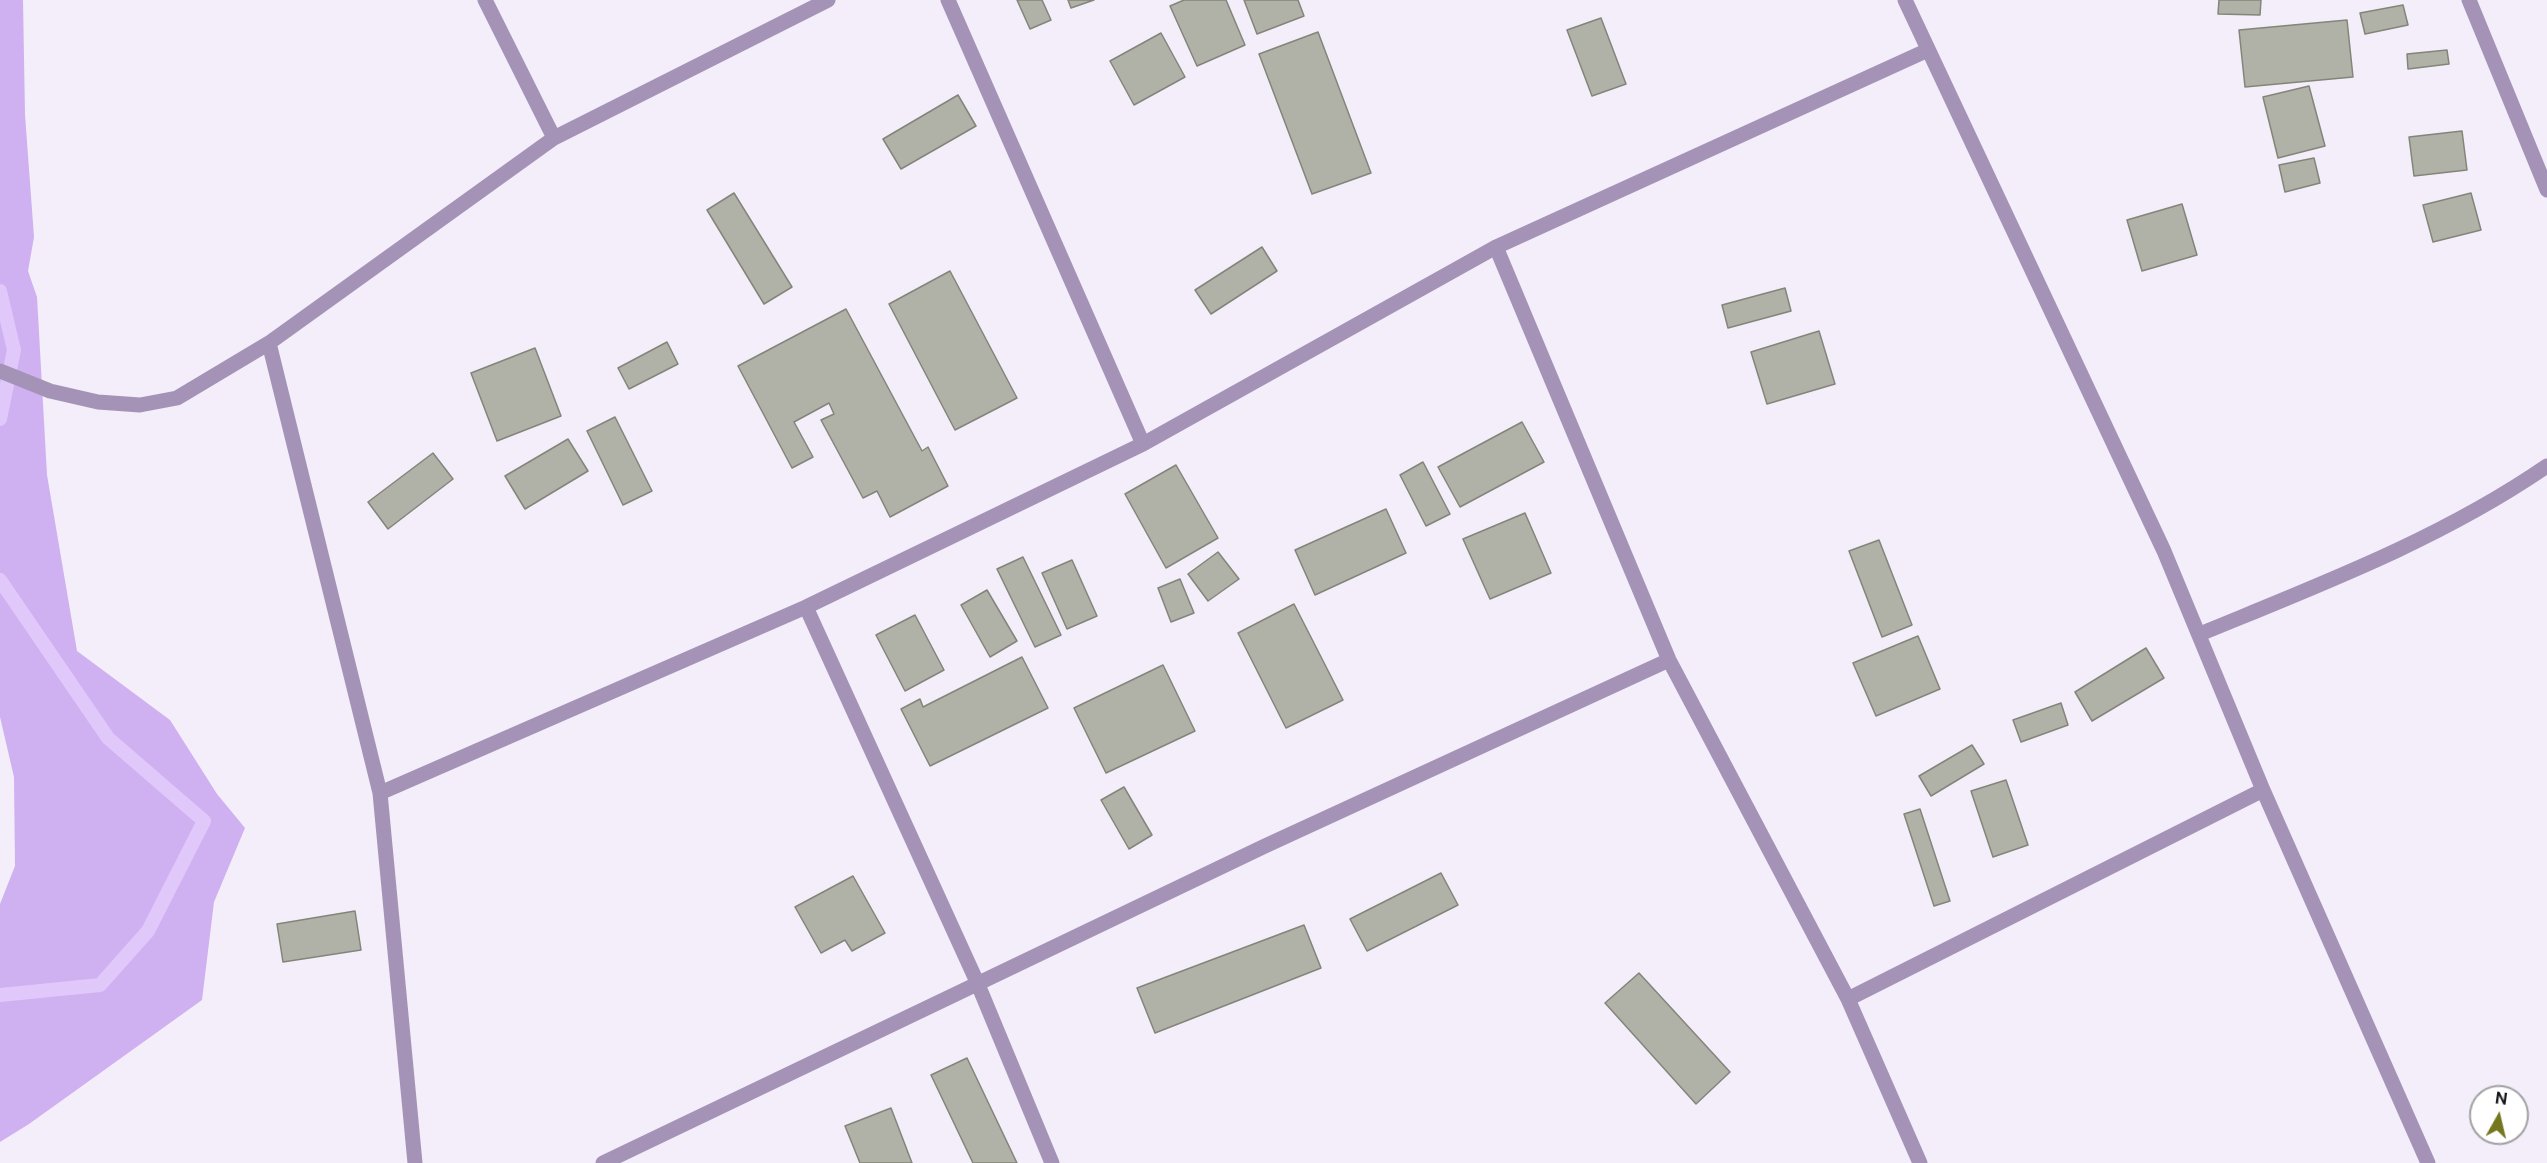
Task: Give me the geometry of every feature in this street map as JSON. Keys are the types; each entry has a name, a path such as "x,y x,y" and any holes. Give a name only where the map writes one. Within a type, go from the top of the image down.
{"street":[{"path":"485,0 554,138"},
{"path":"0,370 50,391 98,402 140,405 177,398 269,343 554,138 828,0"},
{"path":"948,0 1143,444"},
{"path":"1905,0 2159,541 2200,634 2263,790 2428,1163"},
{"path":"2469,0 2547,189"},
{"path":"380,793 806,607 1143,444 1496,247 1928,50"},
{"path":"1496,247 1669,660 1848,999 1920,1163"},
{"path":"269,343 380,793 415,1163"},
{"path":"2200,634 2379,560 2509,492 2547,466"},
{"path":"806,607 977,982 1052,1163"},
{"path":"603,1163 1254,851 1669,660"},
{"path":"1848,999 2263,790"}],"shaded area":[{"path":"0,0 23,0 25,115 34,237 28,271 37,297 47,475 77,651 170,720 217,794 245,828 214,902 202,1000 29,1124 0,1142 0,904 15,866 14,777 0,717"}],"building":[{"path":"1017,0 1042,0 1051,20 1030,29"},
{"path":"1068,0 1094,0 1071,8"},
{"path":"1184,0 1226,0 1245,45 1197,66 1170,6"},
{"path":"1244,0 1298,0 1304,16 1257,34"},
{"path":"2219,0 2261,0 2260,15 2218,14"},
{"path":"2403,5 2408,25 2365,34 2360,13"},
{"path":"1601,18 1626,84 1592,96 1567,30"},
{"path":"2347,20 2353,77 2245,87 2239,30"},
{"path":"1318,32 1371,173 1312,194 1259,54"},
{"path":"1161,33 1185,77 1134,105 1110,61"},
{"path":"2447,50 2449,64 2408,69 2407,54"},
{"path":"2309,86 2325,146 2278,158 2263,97"},
{"path":"958,95 976,126 901,169 883,139"},
{"path":"2462,131 2467,170 2414,176 2409,137"},
{"path":"2314,158 2320,183 2285,192 2279,165"},
{"path":"734,193 792,287 764,304 707,210"},
{"path":"2471,193 2481,230 2433,242 2423,205"},
{"path":"2182,204 2197,255 2142,271 2127,220"},
{"path":"1262,247 1277,271 1211,314 1195,290"},
{"path":"950,271 1017,398 955,430 889,304"},
{"path":"1785,288 1791,311 1728,328 1722,305"},
{"path":"846,309 922,451 928,447 948,486 890,517 877,491 863,498 821,420 834,414 829,403 794,422 813,457 792,468 738,366"},
{"path":"1819,331 1835,384 1767,404 1751,352"},
{"path":"667,342 678,364 629,389 618,368"},
{"path":"535,348 561,416 497,441 471,373"},
{"path":"615,417 652,491 623,505 587,431"},
{"path":"1522,422 1544,462 1460,507 1438,467"},
{"path":"568,439 588,471 525,509 505,476"},
{"path":"433,453 453,479 388,529 368,502"},
{"path":"1423,462 1450,514 1426,526 1400,475"},
{"path":"1176,465 1218,538 1166,568 1125,494"},
{"path":"1386,509 1406,553 1315,595 1295,550"},
{"path":"1525,513 1551,573 1490,599 1463,539"},
{"path":"1879,540 1912,625 1882,637 1849,551"},
{"path":"1218,552 1239,579 1208,601 1188,574"},
{"path":"1023,557 1061,635 1035,647 997,569"},
{"path":"1072,560 1097,616 1067,629 1042,573"},
{"path":"1180,579 1194,613 1171,622 1158,588"},
{"path":"987,590 1017,641 990,657 961,605"},
{"path":"1294,604 1343,700 1286,728 1238,633"},
{"path":"915,615 944,670 905,691 876,635"},
{"path":"1918,636 1940,689 1876,716 1853,663"},
{"path":"2146,648 2164,678 2092,721 2075,692"},
{"path":"1022,657 1048,708 930,766 901,709 920,699 923,707"},
{"path":"1163,665 1195,731 1106,773 1074,708"},
{"path":"2061,703 2068,725 2021,742 2013,720"},
{"path":"1972,745 1984,764 1931,796 1919,776"},
{"path":"2006,780 2028,845 1993,857 1971,791"},
{"path":"1124,787 1152,835 1129,849 1101,800"},
{"path":"1920,809 1950,901 1934,906 1904,814"},
{"path":"1441,873 1458,905 1367,951 1350,919"},
{"path":"853,876 885,933 852,951 845,940 821,953 795,907"},
{"path":"355,911 361,950 283,962 277,924"},
{"path":"1304,925 1321,968 1155,1033 1137,988"},
{"path":"1639,973 1730,1072 1696,1104 1605,1003"},
{"path":"967,1058 1017,1163 973,1163 931,1075"},
{"path":"891,1108 912,1163 860,1163 845,1126"}],"waterway":[{"path":"0,291 14,350 0,419"},
{"path":"0,580 108,738 204,821 148,931 100,985 0,995"}]}
